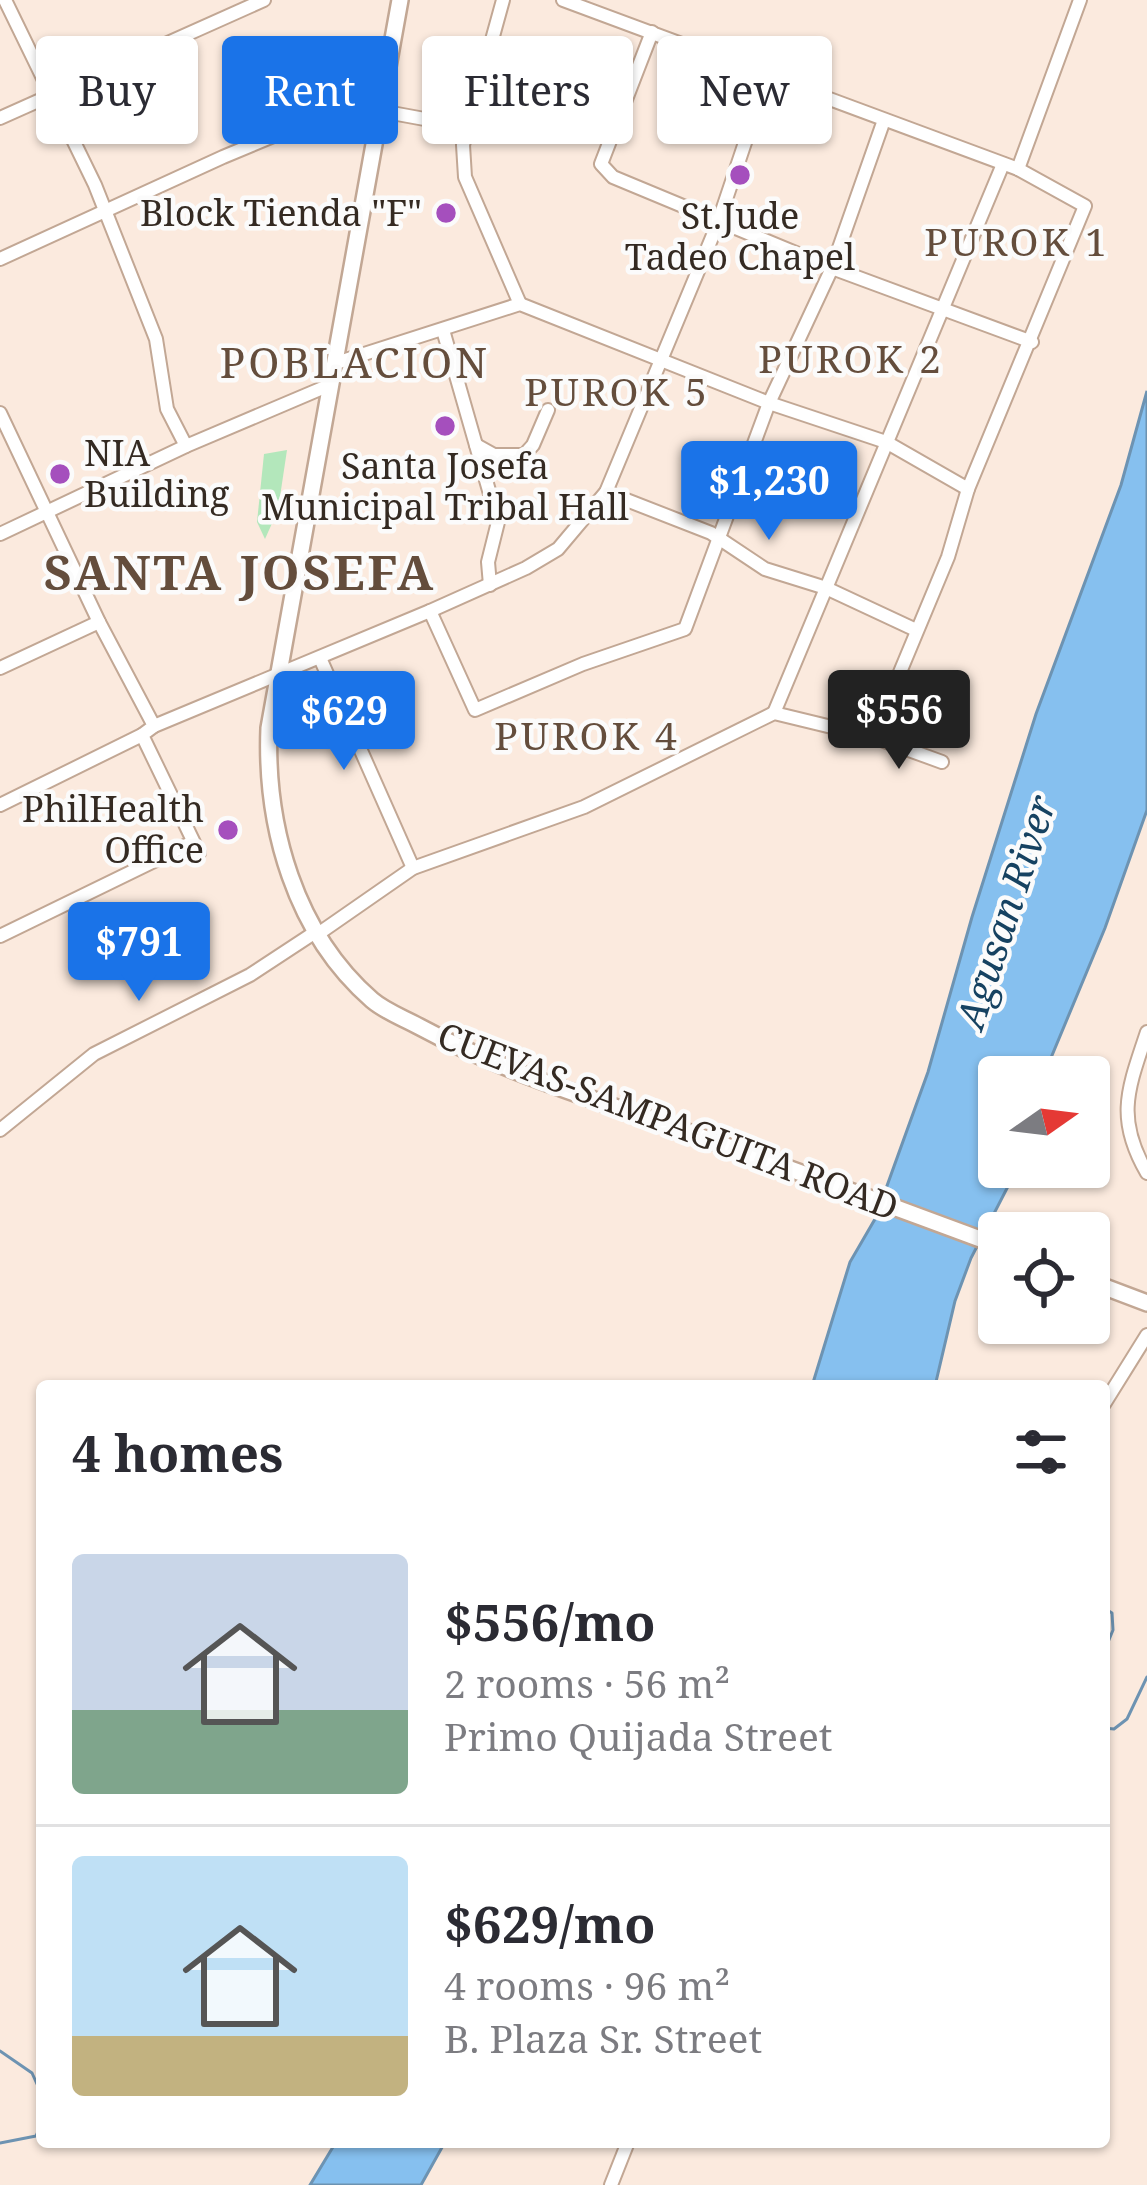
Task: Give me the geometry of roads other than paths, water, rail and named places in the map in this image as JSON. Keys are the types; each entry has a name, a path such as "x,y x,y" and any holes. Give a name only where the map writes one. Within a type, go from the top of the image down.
{"main road":[{"name":"CUEVAS-SAMPAGUITA ROAD","path":"394,36 400,0"},
{"name":"CUEVAS-SAMPAGUITA ROAD","path":"375,144 268,748 272,814 288,872 317,932 361,990 383,1009 457,1046 565,1090 978,1238"},
{"path":"1110,1289 1144,1303"}],"street":[{"path":"5,0 36,59"},
{"path":"181,36 264,0"},
{"path":"493,36 503,0"},
{"path":"563,0 663,36"},
{"path":"1018,170 1080,0"},
{"path":"652,32 601,164 613,177 832,268 1032,342"},
{"path":"832,99 1018,170 1085,206 968,489 948,557 873,737"},
{"path":"0,118 36,100"},
{"path":"430,611 475,710 583,664 685,629 769,404 832,268 884,120"},
{"path":"76,144 156,339 167,409 186,446"},
{"path":"0,259 254,144"},
{"path":"464,144 465,177 520,304"},
{"path":"0,805 148,731 490,585 557,549 606,492 718,223 745,144"},
{"path":"774,713 1003,164"},
{"path":"336,363 520,304 769,404 886,442 968,489"},
{"path":"443,331 498,522 488,562 490,585"},
{"path":"0,534 332,383"},
{"path":"475,445 494,455 524,455 548,410"},
{"path":"0,413 99,622 196,848 0,936"},
{"path":"606,492 721,540 765,569 826,589 916,630"},
{"path":"0,668 99,622"},
{"path":"320,658 413,868"},
{"path":"0,1130 94,1054 250,975 413,868 584,807 774,713 873,737 942,762"},
{"path":"1147,1032 1129,1091 1126,1119 1129,1138 1147,1173"},
{"path":"1110,1394 1147,1335"},
{"path":"611,2185 626,2148"}],"water":[{"name":"Agusan River","path":"1147,391 1147,810 1052,1056 978,1056 978,1188 1007,1188 995,1212 978,1212 978,1244 955,1301 936,1380 814,1380 850,1262 875,1219 928,1072 1036,714 1121,485"},
{"path":"332,2148 442,2148 421,2185 310,2185"}],"waterway":[{"path":"1110,1612 1110,1637"},
{"path":"1110,1729 1127,1719 1147,1677"},
{"path":"0,2051 32,2073 36,2082"},
{"path":"0,2143 36,2136"}],"place":[{"name":"St.Jude Tadeo Chapel","path":"740,175"},
{"name":"Block Tienda \"F\"","path":"446,213"},
{"name":"Santa Josefa Municipal Tribal Hall","path":"445,426"},
{"name":"NIA Building","path":"60,474"},
{"name":"PhilHealth Office","path":"228,830"}],"district":[{"name":"PUROK 1","path":"1017,242"},
{"name":"PUROK 2","path":"851,359"},
{"name":"POBLACION","path":"355,363"},
{"name":"PUROK 5","path":"617,392"},
{"name":"SANTA JOSEFA","path":"240,573"},
{"name":"PUROK 4","path":"587,736"}]}
